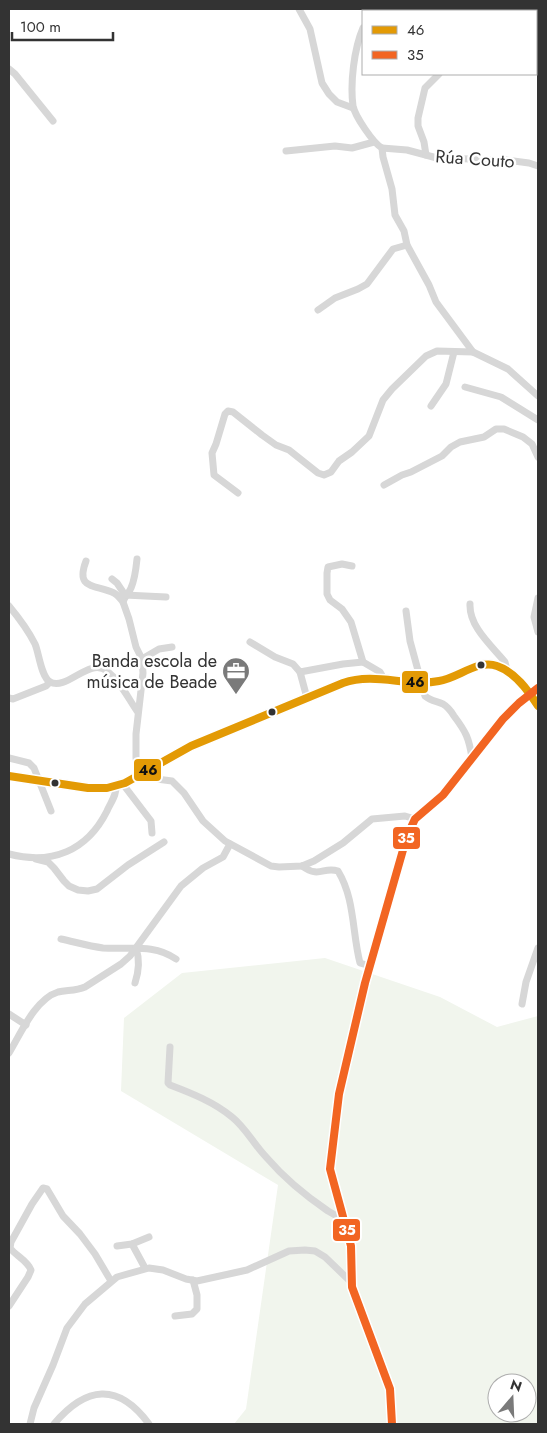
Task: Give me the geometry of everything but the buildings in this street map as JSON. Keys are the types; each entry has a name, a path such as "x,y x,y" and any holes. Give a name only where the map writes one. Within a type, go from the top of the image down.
{"street":[{"path":"299,9 310,29 322,83 337,102 353,108"},
{"path":"362,32 354,66 353,108 374,142 382,148 382,157 392,189 395,215 404,231 407,246 436,302 473,352"},
{"path":"9,69 53,121"},
{"path":"426,155 424,142 418,126 418,118 425,88 438,75"},
{"path":"286,151 335,146 352,148 374,142"},
{"name":"Rúa Couto","path":"382,148 407,150 437,158 506,160 538,166"},
{"path":"318,310 335,298 367,284 393,249 407,246"},
{"path":"238,493 214,475 212,463 212,453 225,414 228,411 233,412 276,444 289,450 318,473 324,475 331,472 339,461 369,436 383,400 392,389 426,356 437,351 473,352 508,369 538,396"},
{"path":"431,406 446,384 454,352"},
{"path":"465,387 501,397 538,420"},
{"path":"384,485 442,456 451,447 460,442 484,437 496,429 504,429 523,437 532,444 538,457"},
{"path":"124,598 131,591 138,559"},
{"path":"86,561 82,570 82,577 85,582 93,587 124,598 166,597"},
{"path":"352,566 342,564 328,567 327,594 330,600 342,609 351,622 363,662"},
{"path":"112,579 117,583 124,598 136,647 142,659 144,673 137,711 135,751 139,775"},
{"path":"538,598 534,617 538,632"},
{"path":"470,604 469,613 475,625 505,662 507,670"},
{"path":"9,606 21,620 35,644 45,676 50,682 63,682 99,667 107,671 117,682 137,711"},
{"path":"406,611 410,640 425,696 448,708 466,732 472,758"},
{"path":"250,642 275,657 293,664 300,672 307,698"},
{"path":"142,659 159,649 172,647"},
{"path":"300,672 363,662 380,672 384,679"},
{"path":"9,776 88,788 107,788 139,775 191,746 353,680 384,679 421,682 446,679 486,664 507,670 535,692 538,706"},
{"path":"9,698 46,686 50,682"},
{"path":"392,1424 390,1389 352,1287 351,1246 330,1170 339,1094 370,966 407,836 415,819 443,795 503,719 519,703 535,692"},
{"path":"9,758 29,763 34,768 51,811"},
{"path":"139,775 169,780 175,784 203,820 230,844 271,866 288,868 302,866 343,843 372,819 405,816 415,819"},
{"path":"119,784 151,821 152,833"},
{"path":"36,859 63,854 94,833 100,826 119,784"},
{"path":"9,854 48,862 69,886 78,890 88,891 97,889 128,865 164,842"},
{"path":"9,1053 36,1009 46,998 57,992 78,990 85,987 121,964 136,948 181,886 203,868 223,857 230,844"},
{"path":"302,866 316,873 332,869 338,871 351,904 356,948 360,963 370,966"},
{"path":"61,939 104,948 136,948 165,952 176,959"},
{"path":"135,983 138,974 139,958 136,948"},
{"path":"522,1004 526,982 538,948"},
{"path":"9,1014 26,1025"},
{"path":"170,1047 168,1082 170,1085 201,1098 230,1115 266,1158 286,1178 328,1211 343,1216"},
{"path":"9,1306 31,1270 27,1263 12,1251 10,1242 43,1188 47,1189 63,1216 95,1254 111,1281"},
{"path":"117,1246 132,1244 149,1237"},
{"path":"132,1244 145,1268"},
{"path":"30,1424 34,1408 67,1328 85,1304 111,1281 145,1268 163,1270 193,1280 247,1270 289,1251 305,1250 314,1251 325,1256 352,1283"},
{"path":"175,1316 192,1314 197,1309 197,1294 193,1280"},
{"path":"54,1424 77,1401 103,1394 115,1396 129,1402 149,1424"}],"shaded area":[{"path":"325,958 440,997 497,1027 538,1016 538,1424 234,1424 246,1409 278,1185 121,1091 124,1018 182,973"}],"transit line":[{"name":"46","path":"9,776 88,788 107,788 125,783 191,746 343,683 355,680 439,681 475,667 490,665 504,669 515,677 538,706"},
{"name":"35","path":"392,1424 390,1389 352,1287 351,1246 330,1169 339,1094 365,983 407,836 415,819 443,795 503,719 538,688"}],"place":[{"name":"Banda escola de música de Beade","path":"236,695"}]}
